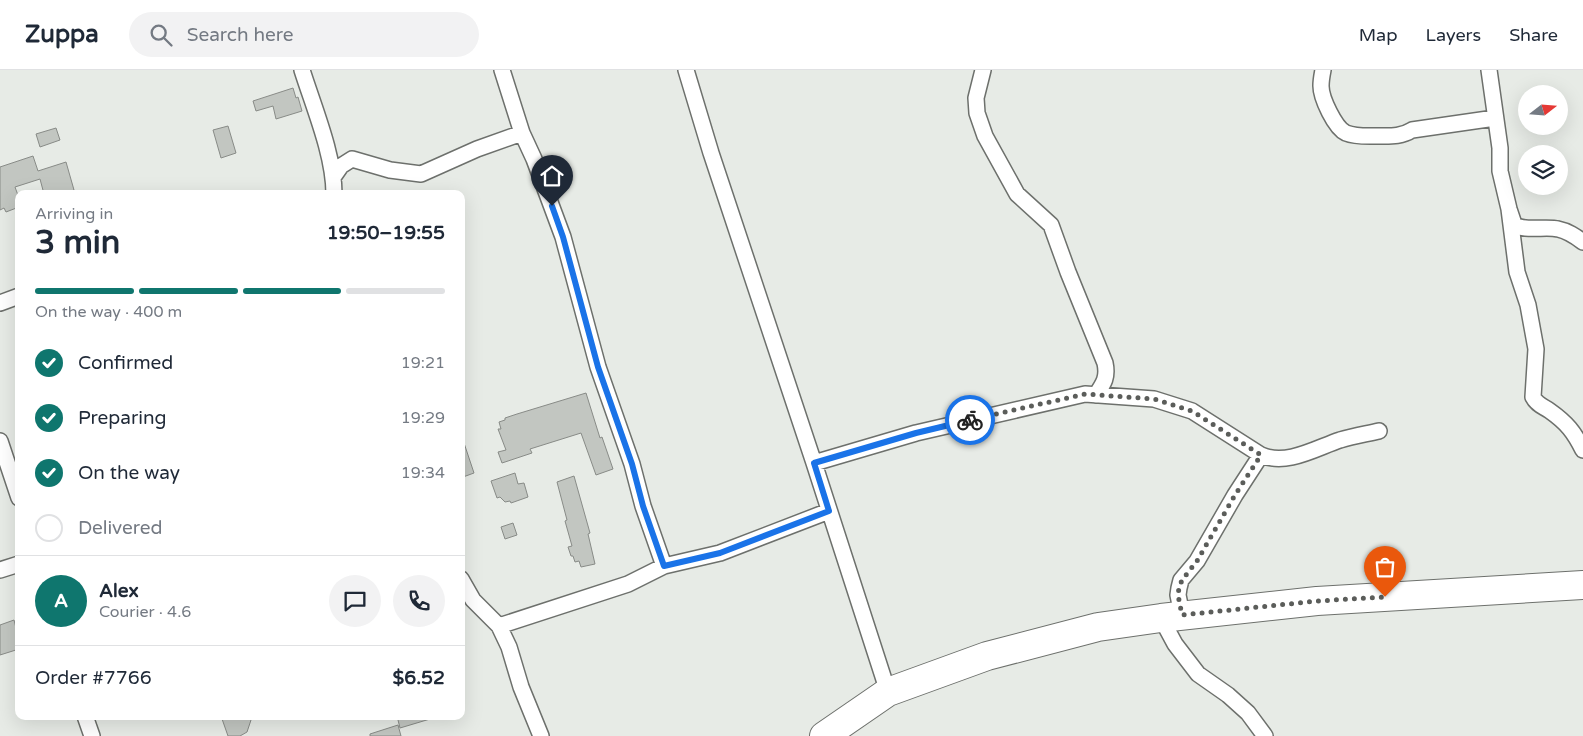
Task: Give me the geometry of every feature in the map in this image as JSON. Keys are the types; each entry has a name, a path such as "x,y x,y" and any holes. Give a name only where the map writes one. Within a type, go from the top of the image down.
{"highway":[{"path":"824,736 888,692 986,656 1098,627 1317,601 1583,585"}],"street":[{"path":"302,70 334,176 334,190"},
{"path":"502,70 522,133 534,159 563,237 598,367 632,464 643,506 664,566"},
{"path":"686,70 710,153 814,463 888,692"},
{"path":"983,70 976,98 977,113 985,136 1017,194 1052,226 1068,272 1105,363 1106,382 1096,395"},
{"path":"1323,70 1321,87 1327,107 1339,128 1355,136 1397,136 1412,130 1496,118"},
{"path":"1489,70 1500,148 1500,171 1514,224 1517,226 1556,228 1571,233 1583,242"},
{"path":"334,176 341,166 352,159 390,170 421,174 484,146 522,133"},
{"path":"1509,209 1517,272 1528,305 1536,349 1532,397 1536,403 1569,426 1583,450"},
{"path":"0,303 15,297"},
{"path":"814,463 916,433 1085,394 1154,399 1192,411 1261,455 1269,458 1289,458 1353,436 1379,431"},
{"path":"0,440 15,476"},
{"path":"1261,455 1235,495 1197,561 1182,580 1172,617 1175,644 1198,674 1228,695 1248,713 1265,736"},
{"path":"499,626 628,584 664,566 720,553 829,511"},
{"path":"0,570 15,565"},
{"path":"465,586 473,600 499,626 509,647 521,687 541,736"},
{"path":"86,720 92,736"}],"building":[{"path":"293,88 302,111 276,119 273,106 256,111 253,101"},
{"path":"228,126 236,153 221,158 213,130"},
{"path":"56,128 60,140 40,147 36,134"},
{"path":"33,156 38,171 66,162 74,190 43,190 40,179 15,187 15,209 6,212 4,208 0,210 0,167"},
{"path":"586,393 600,438 602,437 613,469 596,475 581,433 530,449 532,453 502,463 498,452 506,450 498,429 501,429 499,422 505,420 505,418"},
{"path":"465,446 474,473 465,476"},
{"path":"515,473 518,484 524,483 528,497 511,503 510,501 505,502 500,497 497,498 491,481"},
{"path":"574,476 590,533 588,534 595,564 581,567 579,561 575,562 573,556 571,556 568,547 572,546 557,482"},
{"path":"513,523 517,535 505,539 501,527"},
{"path":"14,620 15,624 15,650 0,655 0,625"},
{"path":"222,720 251,720 247,732 240,736 228,736"},
{"path":"398,720 427,720 400,728"},
{"path":"398,725 401,736 370,736 370,734"}],"way so far":[{"path":"970,420 1085,394 1154,399 1192,411 1261,455 1235,495 1197,561 1182,580 1178,595 1182,615 1317,601 1385,597"}],"route":[{"path":"552,206 563,237 598,367 632,464 643,506 664,566 720,553 829,511 814,463 916,433 970,420"}]}
